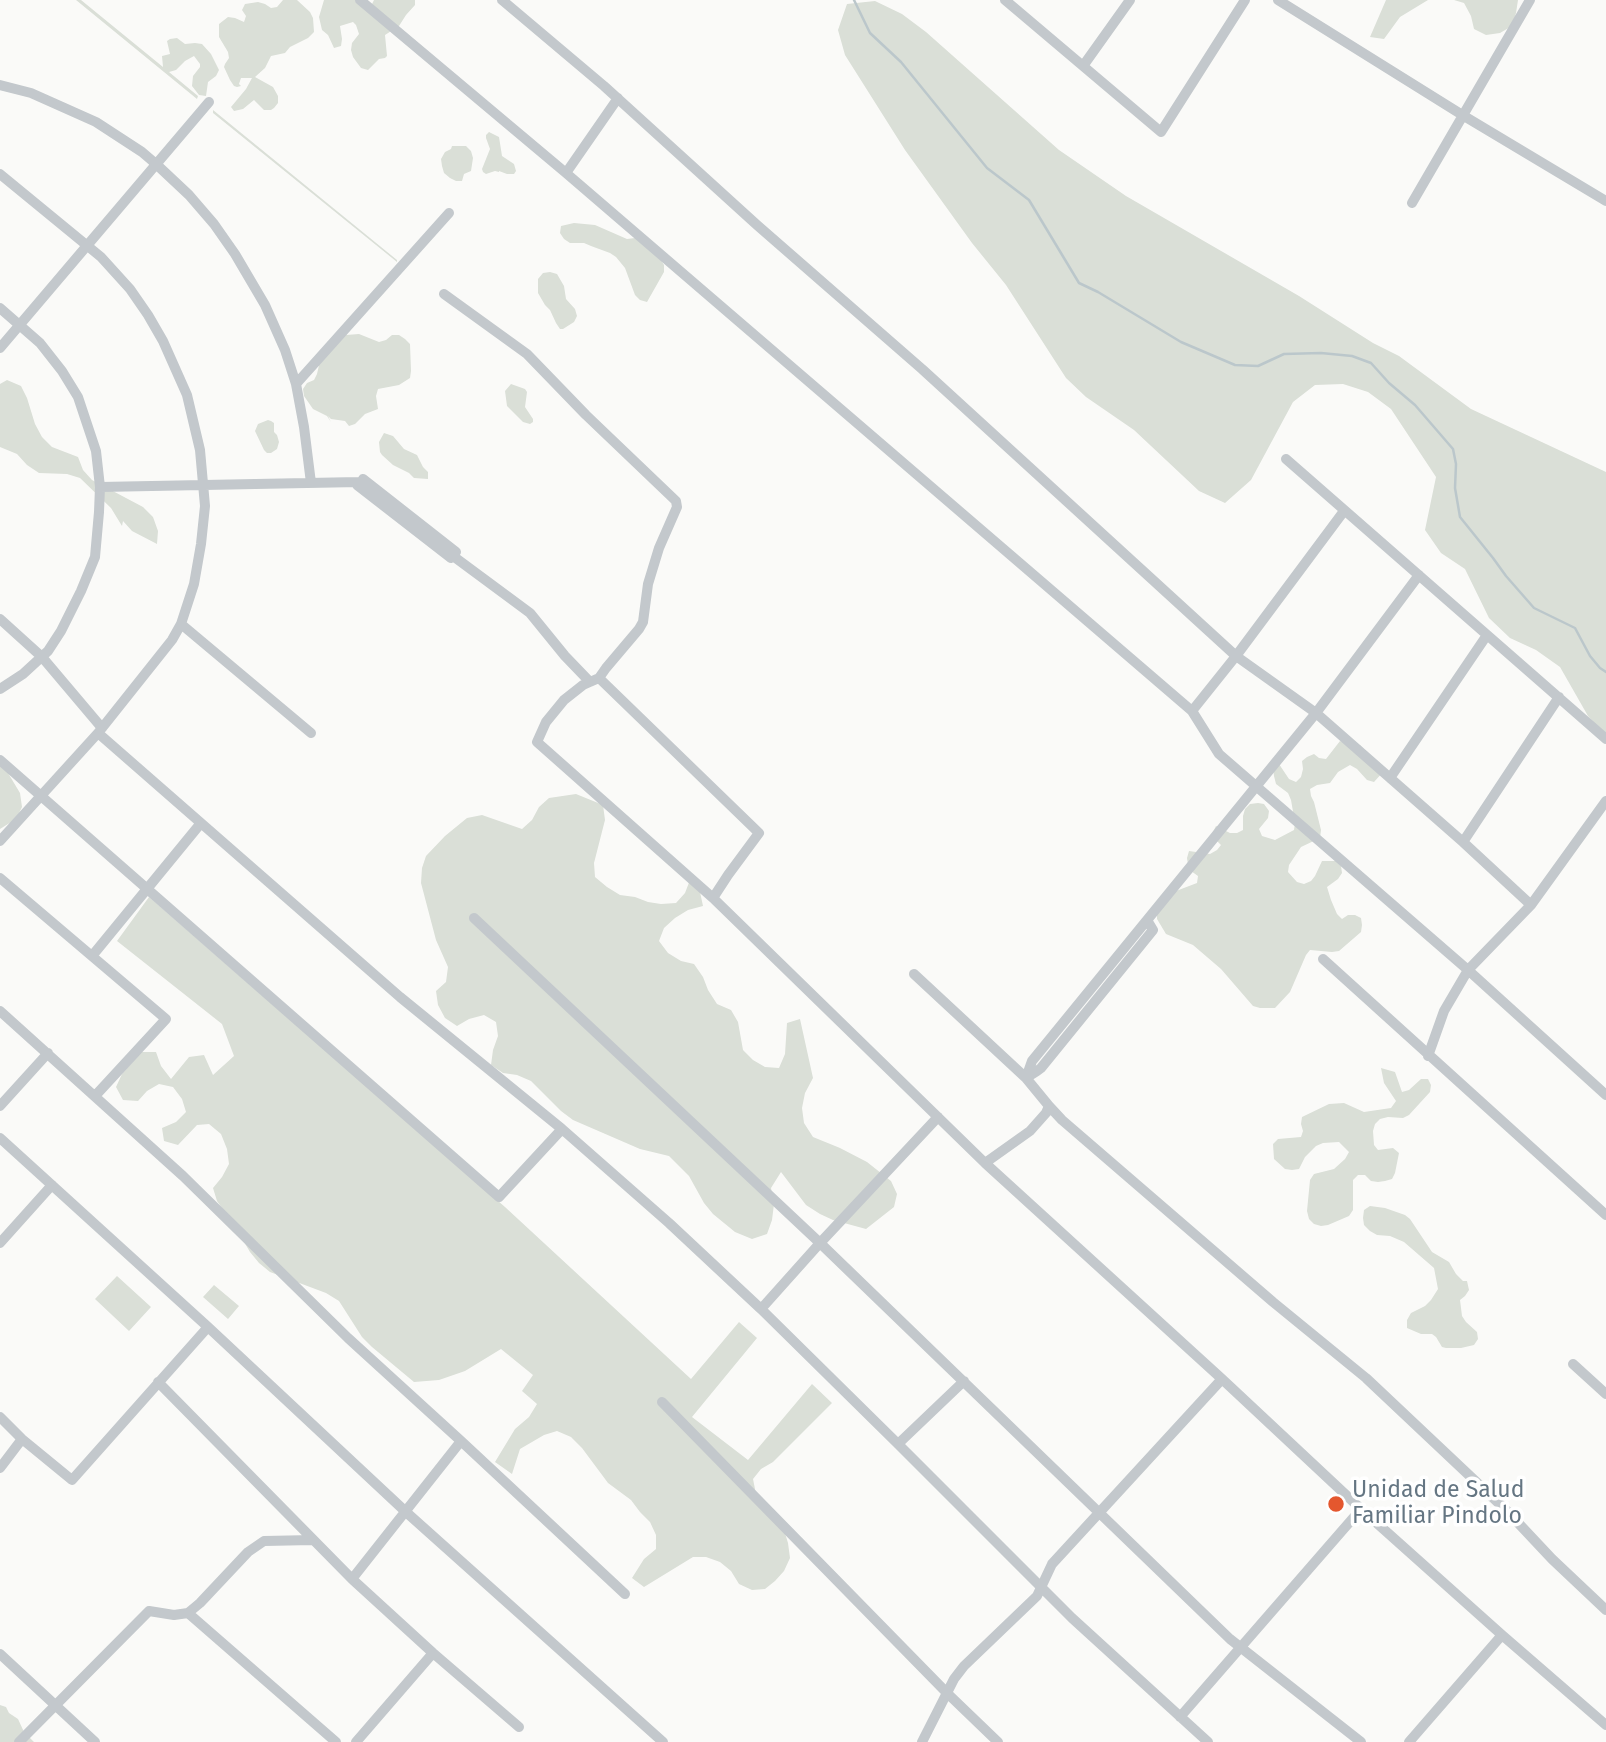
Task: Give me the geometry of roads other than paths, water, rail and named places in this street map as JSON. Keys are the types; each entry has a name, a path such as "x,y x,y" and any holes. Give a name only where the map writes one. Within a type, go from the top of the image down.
{"street":[{"path":"359,0 566,173 1192,711 1219,754 1468,970 1606,1095"},
{"path":"502,0 618,98 757,225 922,369 1236,656 1316,713 1531,905"},
{"path":"1006,0 1161,132 1245,0"},
{"path":"1083,66 1130,0"},
{"path":"1278,0 1606,201"},
{"path":"1412,203 1530,0"},
{"path":"0,85 31,93 96,122 156,164 189,195 214,224 236,254 265,305 285,349 296,384 311,483"},
{"path":"566,173 618,98"},
{"path":"0,348 209,102"},
{"path":"0,174 88,245 130,289 163,341 187,395 200,450 205,506 194,584 181,624 172,640 100,731 0,841"},
{"path":"296,384 449,213"},
{"path":"444,294 527,354 586,415 676,500 677,507 648,583 643,622 639,629 594,680 573,692 558,707 546,722 537,742 712,898 985,1163 1361,1509 1606,1725"},
{"path":"0,308 40,343 78,397 96,451 100,487 94,558 82,591 48,651 23,674 0,689"},
{"path":"1286,459 1606,739"},
{"path":"100,487 360,482 530,614 565,656 759,833 712,898"},
{"path":"1192,711 1344,511"},
{"path":"1026,1078 1032,1061 1316,713 1419,575"},
{"path":"0,619 42,657 100,731 400,997 562,1129 669,1223 761,1309 1072,1618 1208,1742"},
{"path":"181,624 311,733"},
{"path":"1390,778 1487,635"},
{"path":"1462,842 1559,697"},
{"path":"0,760 499,1196 562,1129"},
{"path":"1428,1056 1444,1011 1468,970 1531,905 1606,801"},
{"path":"92,956 201,823"},
{"path":"0,878 166,1018 95,1096"},
{"path":"474,918 820,1243 1241,1647 1361,1742"},
{"path":"1026,1078 1041,1068 1153,930 1147,920"},
{"path":"1323,959 1606,1216"},
{"path":"914,974 1026,1078 1062,1120 1262,1293 1366,1378 1506,1510 1552,1559 1606,1610"},
{"path":"0,1011 183,1176 348,1338 625,1594"},
{"path":"0,1106 48,1053"},
{"path":"985,1163 1030,1131 1049,1106"},
{"path":"761,1309 938,1117"},
{"path":"0,1138 208,1326 406,1512 663,1742"},
{"path":"0,1243 52,1185"},
{"path":"0,1417 72,1480 208,1326"},
{"path":"1573,1364 1606,1394"},
{"path":"922,1742 954,1679 964,1666 1037,1596 1052,1564 1222,1379"},
{"path":"898,1444 964,1381"},
{"path":"158,1382 352,1579 519,1727"},
{"path":"662,1402 998,1742"},
{"path":"0,1468 22,1439"},
{"path":"352,1579 461,1441"},
{"path":"1180,1717 1361,1509"},
{"path":"19,1742 149,1611 174,1615 188,1613 200,1604 248,1552 264,1541 313,1540"},
{"path":"188,1613 336,1742"},
{"path":"1409,1742 1502,1635"},
{"path":"356,1742 433,1653"},
{"path":"0,1654 95,1742"}],"waterway":[{"path":"854,0 870,33 901,62 987,168 1029,200 1079,283 1181,342 1235,365 1258,366 1284,354 1321,353 1352,356 1371,363 1415,405 1453,449 1460,517 1534,608 1575,628 1590,656 1606,672"}],"place":[{"name":"Unidad de Salud Familiar Pindolo","path":"1336,1504"}]}
